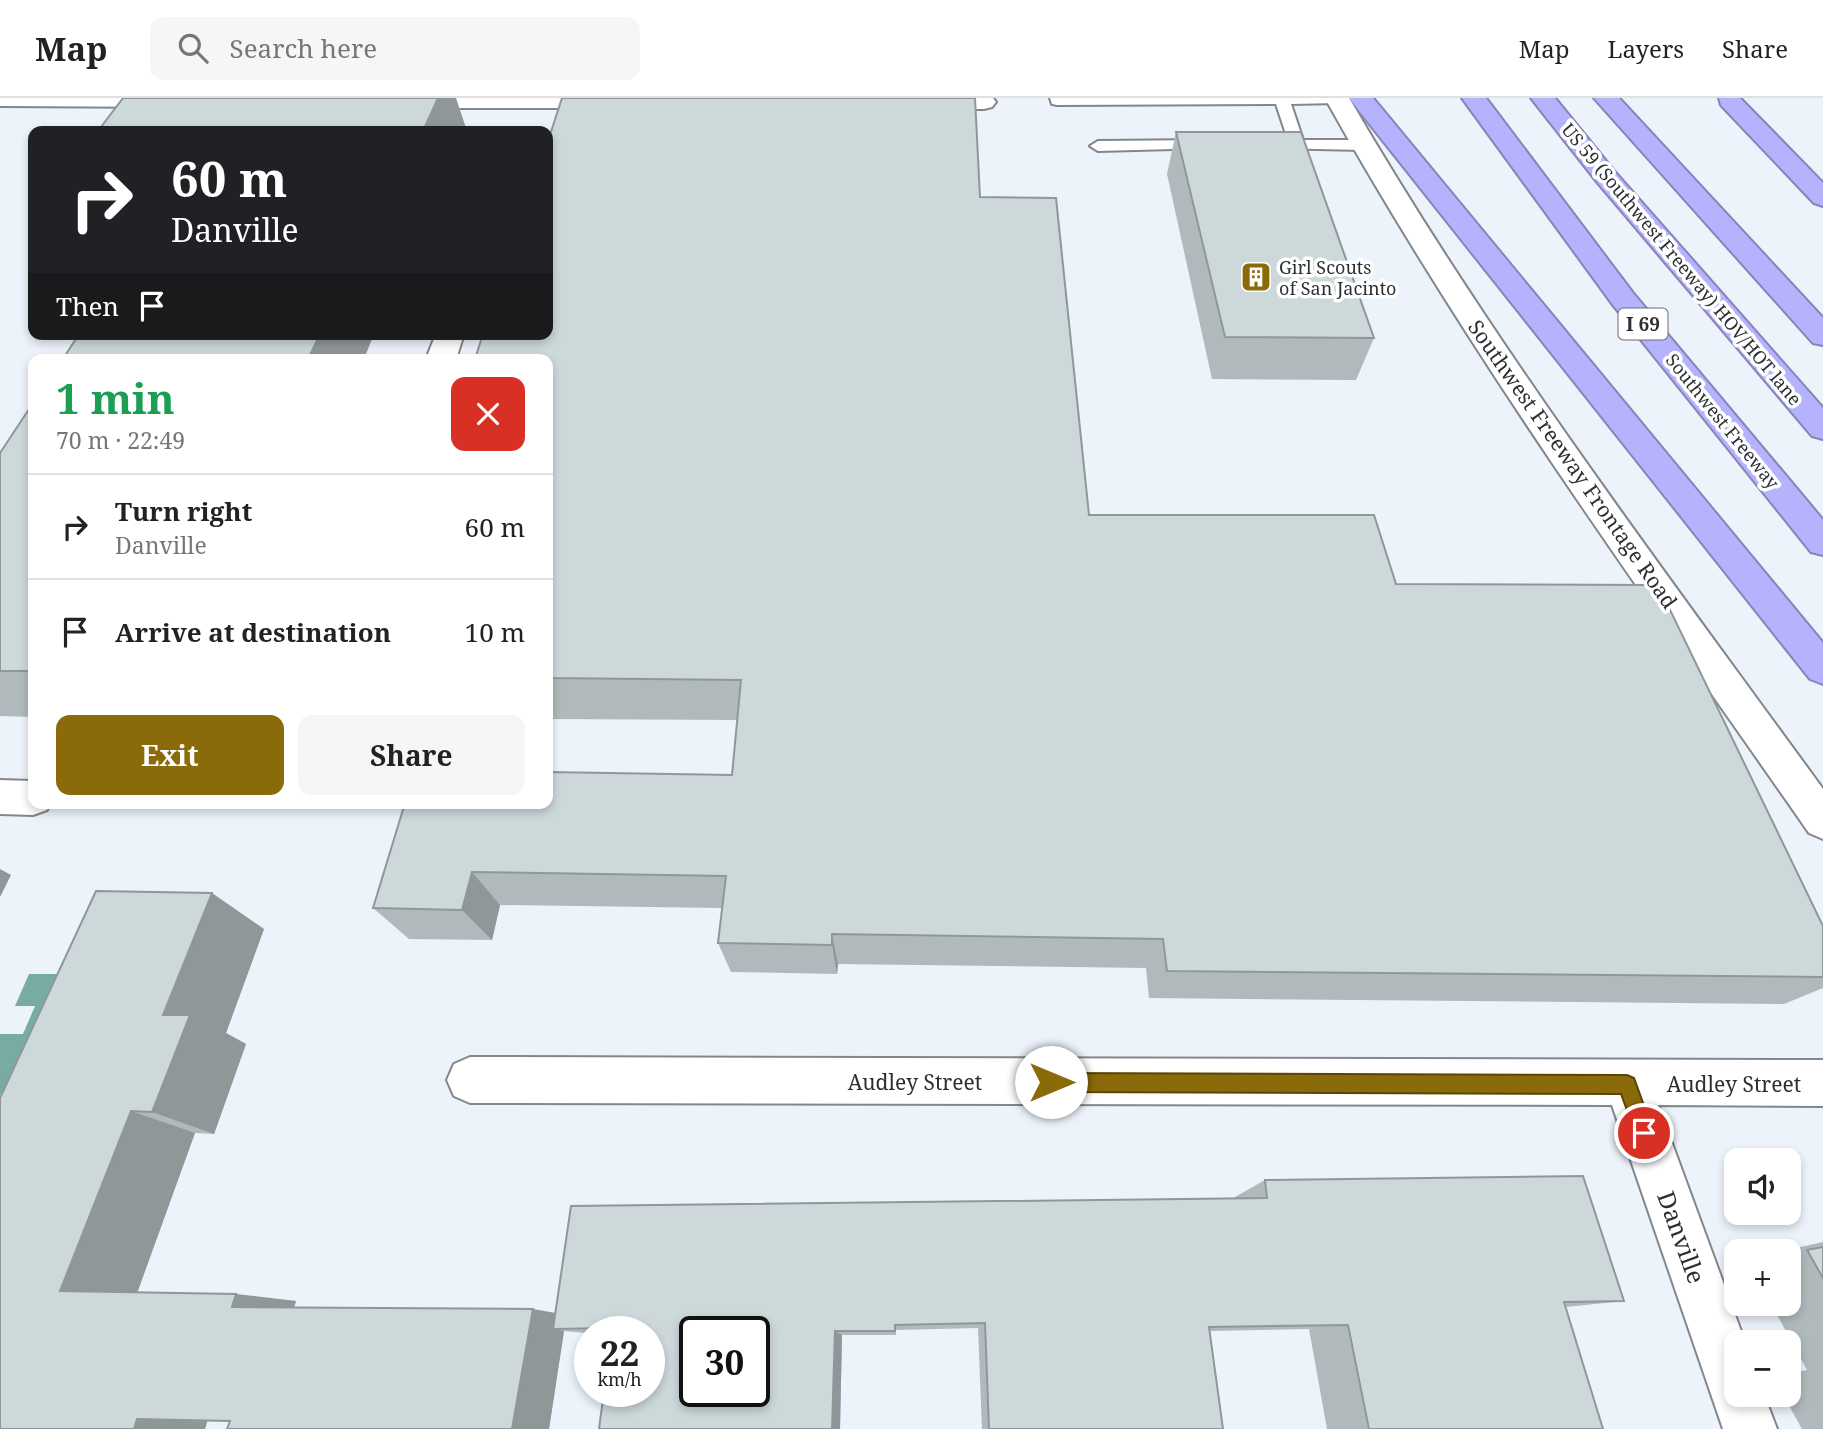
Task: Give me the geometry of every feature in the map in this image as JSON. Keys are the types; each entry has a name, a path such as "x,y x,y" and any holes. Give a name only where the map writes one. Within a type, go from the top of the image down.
{"highway":[{"path":"1361,98 1823,669"},
{"name":"Southwest Freeway","path":"1474,98 1623,299 1823,542"},
{"name":"US 59 (Southwest Freeway) HOV/HOT lane","path":"1543,98 1606,177 1823,428"},
{"path":"1606,98 1823,336"},
{"path":"1728,99 1823,198"}],"street":[{"name":"Southwest Freeway Frontage Road","path":"1337,98 1417,234 1544,423 1823,821"},
{"path":"0,99 202,100"},
{"path":"1728,99 1823,184"},
{"path":"378,101 538,111 637,102"},
{"path":"904,102 984,102"},
{"path":"0,797 28,798"},
{"name":"Audley Street","path":"470,1080 1823,1083"},
{"name":"Danville","path":"1627,1084 1724,1355"},
{"path":"1742,1407 1750,1429"}],"lane":[{"path":"1057,98 1057,101 1337,98"},
{"path":"1282,100 1297,145"},
{"path":"1098,146 1227,145"},
{"path":"1255,145 1363,145"}],"shaded area":[{"path":"29,974 87,974 34,1094 0,1094 0,1034 23,1034 35,1006 15,1006"}],"building":[{"path":"123,98 438,98 425,126 102,126"},
{"path":"562,98 975,98 980,197 1056,198 1089,515 1374,515 1396,584 1658,585 1823,926 1823,977 1167,971 1163,939 832,934 832,945 718,943 726,876 472,872 462,910 373,908 403,809 553,809 553,772 732,775 741,680 553,678 553,354 477,354 481,340 553,340 553,126"},
{"name":"Girl Scouts of San Jacinto","path":"1176,132 1301,132 1374,338 1225,337"},
{"path":"75,340 317,340 310,354 66,354"},
{"path":"28,411 28,671 0,671 0,453"},
{"path":"96,891 212,893 163,1015 190,1015 152,1112 131,1111 60,1291 236,1294 232,1307 533,1309 512,1429 227,1429 230,1421 137,1419 134,1429 0,1429 0,1098"},
{"path":"1583,1176 1624,1301 1564,1302 1603,1429 1369,1429 1348,1325 1209,1327 1223,1429 989,1429 985,1323 895,1325 895,1331 835,1331 832,1429 599,1429 602,1407 665,1407 665,1316 574,1316 574,1329 553,1329 571,1206 1267,1198 1265,1180"},
{"path":"1823,1247 1823,1278 1807,1250"}],"place":[{"name":"Girl Scouts of San Jacinto","path":"1256,277"}],"route":[{"path":"1051,1082 1627,1084 1644,1133"}]}
